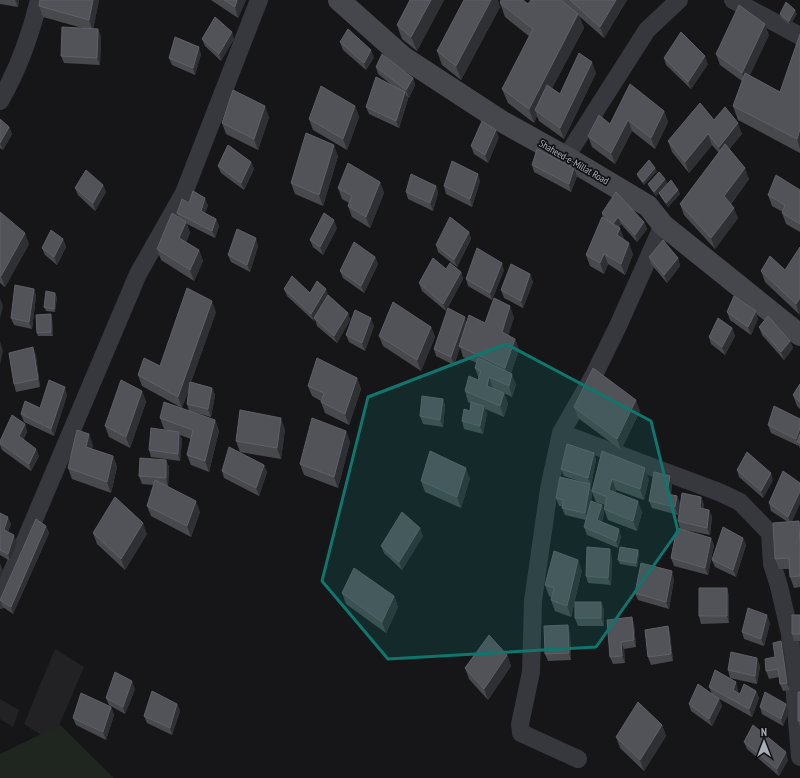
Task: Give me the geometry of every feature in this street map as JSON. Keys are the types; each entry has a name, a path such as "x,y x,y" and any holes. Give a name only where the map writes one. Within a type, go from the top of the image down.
{"main road":[{"name":"Shaheed-e-Millat Road","path":"339,0 403,57 501,121 566,157 648,206 663,225 800,336"}],"street":[{"path":"0,101 12,80 31,34 38,0"},
{"path":"0,600 138,274 184,193 259,0"},
{"path":"566,157 647,30 679,0"},
{"path":"733,0 800,36"},
{"path":"578,759 521,734 520,724 531,672 533,600 548,496 561,433 594,375 663,225"},
{"path":"561,433 719,492 740,502 770,533 772,564 779,586 790,634 800,757"}],"highlighted area":[{"path":"506,344 651,421 678,531 596,647 388,659 322,581 368,397"}],"shaded area":[{"path":"55,649 84,667 52,742 24,724"},
{"path":"0,699 19,710 13,727 0,719"},
{"path":"60,725 114,778 0,778 0,754"}],"building":[{"path":"40,0 93,0 89,20 39,6"},
{"path":"224,0 237,0 235,7"},
{"path":"410,0 431,0 411,37 397,25"},
{"path":"464,0 491,0 456,66 437,51"},
{"path":"501,0 523,0 528,4 531,0 561,0 578,14 529,109 502,89 533,29 500,3"},
{"path":"570,0 616,0 600,27"},
{"path":"786,2 795,10 789,21 780,14"},
{"path":"739,5 765,24 742,73 716,54"},
{"path":"215,17 232,32 219,54 202,39"},
{"path":"62,27 98,29 97,58 61,56"},
{"path":"348,29 371,50 364,63 340,42"},
{"path":"681,32 705,56 688,82 664,58"},
{"path":"800,34 800,129 797,139 733,106 745,73 780,92"},
{"path":"175,37 199,47 193,68 169,58"},
{"path":"579,53 592,62 560,128 535,110 547,85 560,94"},
{"path":"382,54 413,78 406,90 376,67"},
{"path":"376,77 405,92 396,121 366,107"},
{"path":"630,84 664,111 651,138 628,120 611,153 588,136 599,115 610,124"},
{"path":"321,86 355,106 343,139 309,119"},
{"path":"233,90 265,106 254,139 222,123"},
{"path":"700,103 714,120 725,107 738,123 719,147 708,134 685,162 668,141"},
{"path":"0,119 9,127 0,143"},
{"path":"482,121 496,130 485,155 471,146"},
{"path":"306,133 334,145 319,195 291,183"},
{"path":"725,144 745,168 724,196 734,208 711,238 680,204"},
{"path":"228,145 251,162 241,183 218,166"},
{"path":"537,149 574,168 569,184 532,165"},
{"path":"649,160 655,168 643,182 637,174"},
{"path":"452,161 478,174 470,199 444,186"},
{"path":"348,163 380,182 366,217 348,206 352,196 338,188"},
{"path":"86,170 103,185 93,203 75,188"},
{"path":"659,172 665,179 654,192 648,184"},
{"path":"411,174 436,186 430,203 406,192"},
{"path":"776,175 800,190 800,224 782,213 785,205 768,195"},
{"path":"671,180 678,190 666,203 659,193"},
{"path":"193,191 205,198 201,211 216,219 212,231 177,213 182,199 189,203"},
{"path":"616,192 644,222 635,235 618,217 613,224 602,213"},
{"path":"0,212 25,233 1,276 0,276"},
{"path":"172,213 186,222 179,238 199,250 190,270 157,249"},
{"path":"324,213 334,220 320,247 310,240"},
{"path":"450,217 469,232 454,260 436,245"},
{"path":"602,217 620,228 617,235 629,243 621,264 604,254 600,263 586,255"},
{"path":"237,229 256,238 247,265 228,255"},
{"path":"51,230 63,239 54,257 42,248"},
{"path":"663,240 678,258 664,275 649,257"},
{"path":"354,242 375,257 361,286 340,271"},
{"path":"800,247 800,298 796,304 761,271 770,256 785,270"},
{"path":"477,248 502,263 490,293 466,279"},
{"path":"433,258 446,269 450,263 461,272 443,304 419,283"},
{"path":"511,264 530,274 521,301 501,290"},
{"path":"292,276 310,293 317,281 326,289 311,314 284,289"},
{"path":"15,285 34,289 29,322 11,318"},
{"path":"187,288 212,301 178,397 138,375 144,358 160,366"},
{"path":"46,291 55,293 54,309 44,307"},
{"path":"328,295 348,313 334,336 314,318"},
{"path":"734,296 756,311 748,327 727,312"},
{"path":"494,298 510,306 502,332 515,339 505,368 459,346 469,315 485,323"},
{"path":"393,302 431,327 417,360 379,336"},
{"path":"448,308 465,317 451,357 434,349"},
{"path":"355,310 371,318 362,343 346,335"},
{"path":"51,314 51,332 37,333 36,315"},
{"path":"768,316 790,341 781,352 759,327"},
{"path":"718,318 732,328 722,347 709,337"},
{"path":"33,347 38,379 14,384 9,353"},
{"path":"317,358 357,378 345,414 321,402 324,393 308,386"},
{"path":"478,358 512,374 509,386 489,377 487,386 504,393 500,406 465,391 469,376 478,380 481,371 475,368"},
{"path":"593,368 636,400 617,439 574,407"},
{"path":"49,380 65,387 51,429 21,414 25,401 40,408"},
{"path":"121,380 142,391 126,437 105,426"},
{"path":"190,382 212,388 208,409 187,404"},
{"path":"800,384 800,402 793,395"},
{"path":"422,396 443,399 440,420 420,416"},
{"path":"164,402 215,420 205,461 187,455 193,430 160,418"},
{"path":"471,402 484,406 480,426 462,421 464,409 470,411"},
{"path":"774,406 800,419 800,428 796,439 768,425"},
{"path":"240,410 281,418 277,448 236,441"},
{"path":"12,415 25,424 19,436 36,449 29,464 0,443"},
{"path":"312,418 346,431 334,477 300,464"},
{"path":"151,428 179,432 178,454 149,450"},
{"path":"77,430 89,434 86,447 113,456 107,482 68,468"},
{"path":"800,434 800,443 797,442"},
{"path":"567,444 594,453 588,478 561,469"},
{"path":"229,447 264,465 256,488 222,471"},
{"path":"430,451 466,468 457,497 421,481"},
{"path":"602,451 645,468 640,489 612,479 609,490 638,501 633,521 604,509 607,497 592,491"},
{"path":"747,452 771,473 761,491 737,470"},
{"path":"140,458 166,460 166,478 139,476"},
{"path":"783,471 800,483 800,491 788,517 769,503"},
{"path":"654,472 670,476 667,494 677,496 675,507 649,501"},
{"path":"560,477 590,484 585,513 562,508 563,500 556,498"},
{"path":"155,480 196,501 187,526 147,506"},
{"path":"682,493 701,497 700,508 709,510 707,528 678,521"},
{"path":"115,497 143,523 121,559 93,533"},
{"path":"591,501 602,505 597,520 619,529 616,541 584,527"},
{"path":"402,512 420,528 399,562 381,546"},
{"path":"0,513 8,517 4,530 14,535 8,554 0,550"},
{"path":"36,519 46,526 11,607 0,600"},
{"path":"799,521 800,576 790,577 789,558 775,559 773,523"},
{"path":"723,527 743,538 733,570 712,560"},
{"path":"677,528 711,538 705,568 671,558"},
{"path":"587,547 610,549 608,578 586,576"},
{"path":"620,547 638,550 636,563 618,560"},
{"path":"554,551 578,560 567,606 551,600 554,588 545,585"},
{"path":"641,563 672,571 666,602 635,593"},
{"path":"354,568 394,596 382,622 342,593"},
{"path":"699,588 727,588 727,616 699,616"},
{"path":"575,602 601,602 601,618 575,618"},
{"path":"748,608 767,615 761,639 742,632"},
{"path":"792,615 800,615 800,634 792,634"},
{"path":"632,617 634,640 621,642 622,656 610,657 607,620"},
{"path":"568,625 569,653 545,654 544,626"},
{"path":"668,626 671,654 648,657 645,630"},
{"path":"489,635 507,655 484,689 465,668"},
{"path":"781,641 787,683 780,684 778,669 766,671 765,659 775,657 773,643"},
{"path":"731,652 757,658 755,676 728,670"},
{"path":"715,670 736,682 733,690 740,694 744,684 756,691 749,709 709,687"},
{"path":"115,672 132,681 123,707 106,698"},
{"path":"698,684 719,699 709,719 689,704"},
{"path":"152,691 177,704 170,728 144,716"},
{"path":"765,692 786,704 781,719 760,707"},
{"path":"798,692 800,692 800,721 798,721"},
{"path":"81,693 111,707 103,732 73,718"},
{"path":"638,702 662,725 640,760 616,737"},
{"path":"753,725 786,752 777,769 744,742"}]}
